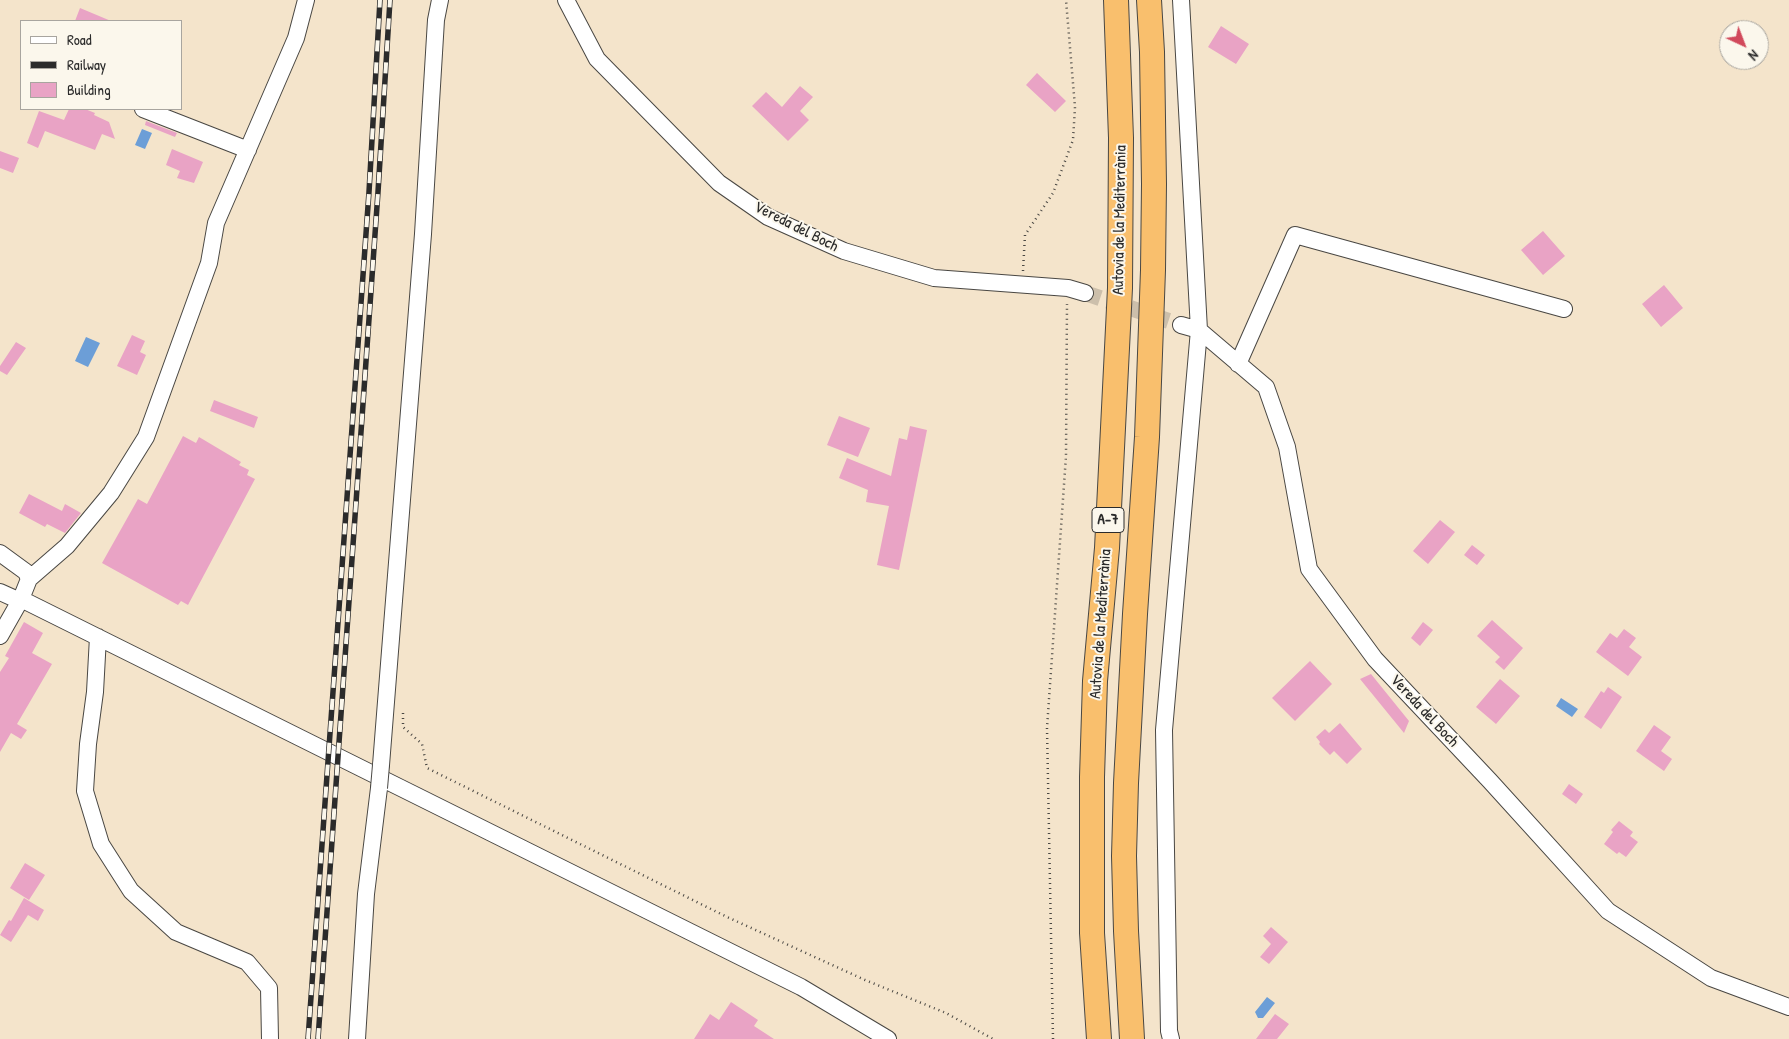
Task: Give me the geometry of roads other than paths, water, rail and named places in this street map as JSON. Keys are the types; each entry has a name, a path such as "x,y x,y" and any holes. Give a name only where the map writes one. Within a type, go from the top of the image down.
{"highway":[{"name":"Autovia de la Mediterrània","path":"1099,1039 1092,933 1092,776 1095,681 1106,548 1120,288 1121,138 1116,0"},
{"name":"Autovia de la Mediterrània","path":"1132,1039 1126,940 1124,856 1134,614 1147,437 1154,270 1152,52 1148,0"}],"street":[{"path":"0,636 20,600 29,579 67,546 111,493 146,437 209,263 216,223 296,38 306,0"},
{"path":"357,1039 366,894 382,765 423,234 436,20 440,0"},
{"name":"Vereda del Boch","path":"566,0 597,59 719,183 768,216 844,251 934,278 1068,288 1085,293"},
{"path":"1171,1039 1169,1031 1164,730 1200,330 1181,0"},
{"path":"146,110 248,150"},
{"path":"1238,364 1294,235 1564,309"},
{"name":"Vereda del Boch","path":"1181,325 1200,330 1266,387 1287,447 1309,569 1375,659 1608,911 1711,978 1789,1007"},
{"path":"0,553 26,572 29,579"},
{"path":"0,592 98,637 801,987 888,1039"},
{"path":"98,637 95,692 88,744 85,791 101,844 131,891 176,932 247,962 269,988 270,1039"}],"water":[{"path":"142,129 152,133 145,149 135,145"},
{"path":"86,337 100,343 88,367 75,361"},
{"path":"1561,698 1578,709 1572,717 1556,706"},
{"path":"1267,997 1275,1003 1263,1018 1258,1018 1255,1012"}],"tunnel":[{"path":"1085,293 1181,325"}],"railway":[{"path":"308,1039 369,192 380,0"},
{"path":"318,1039 390,0"}]}
